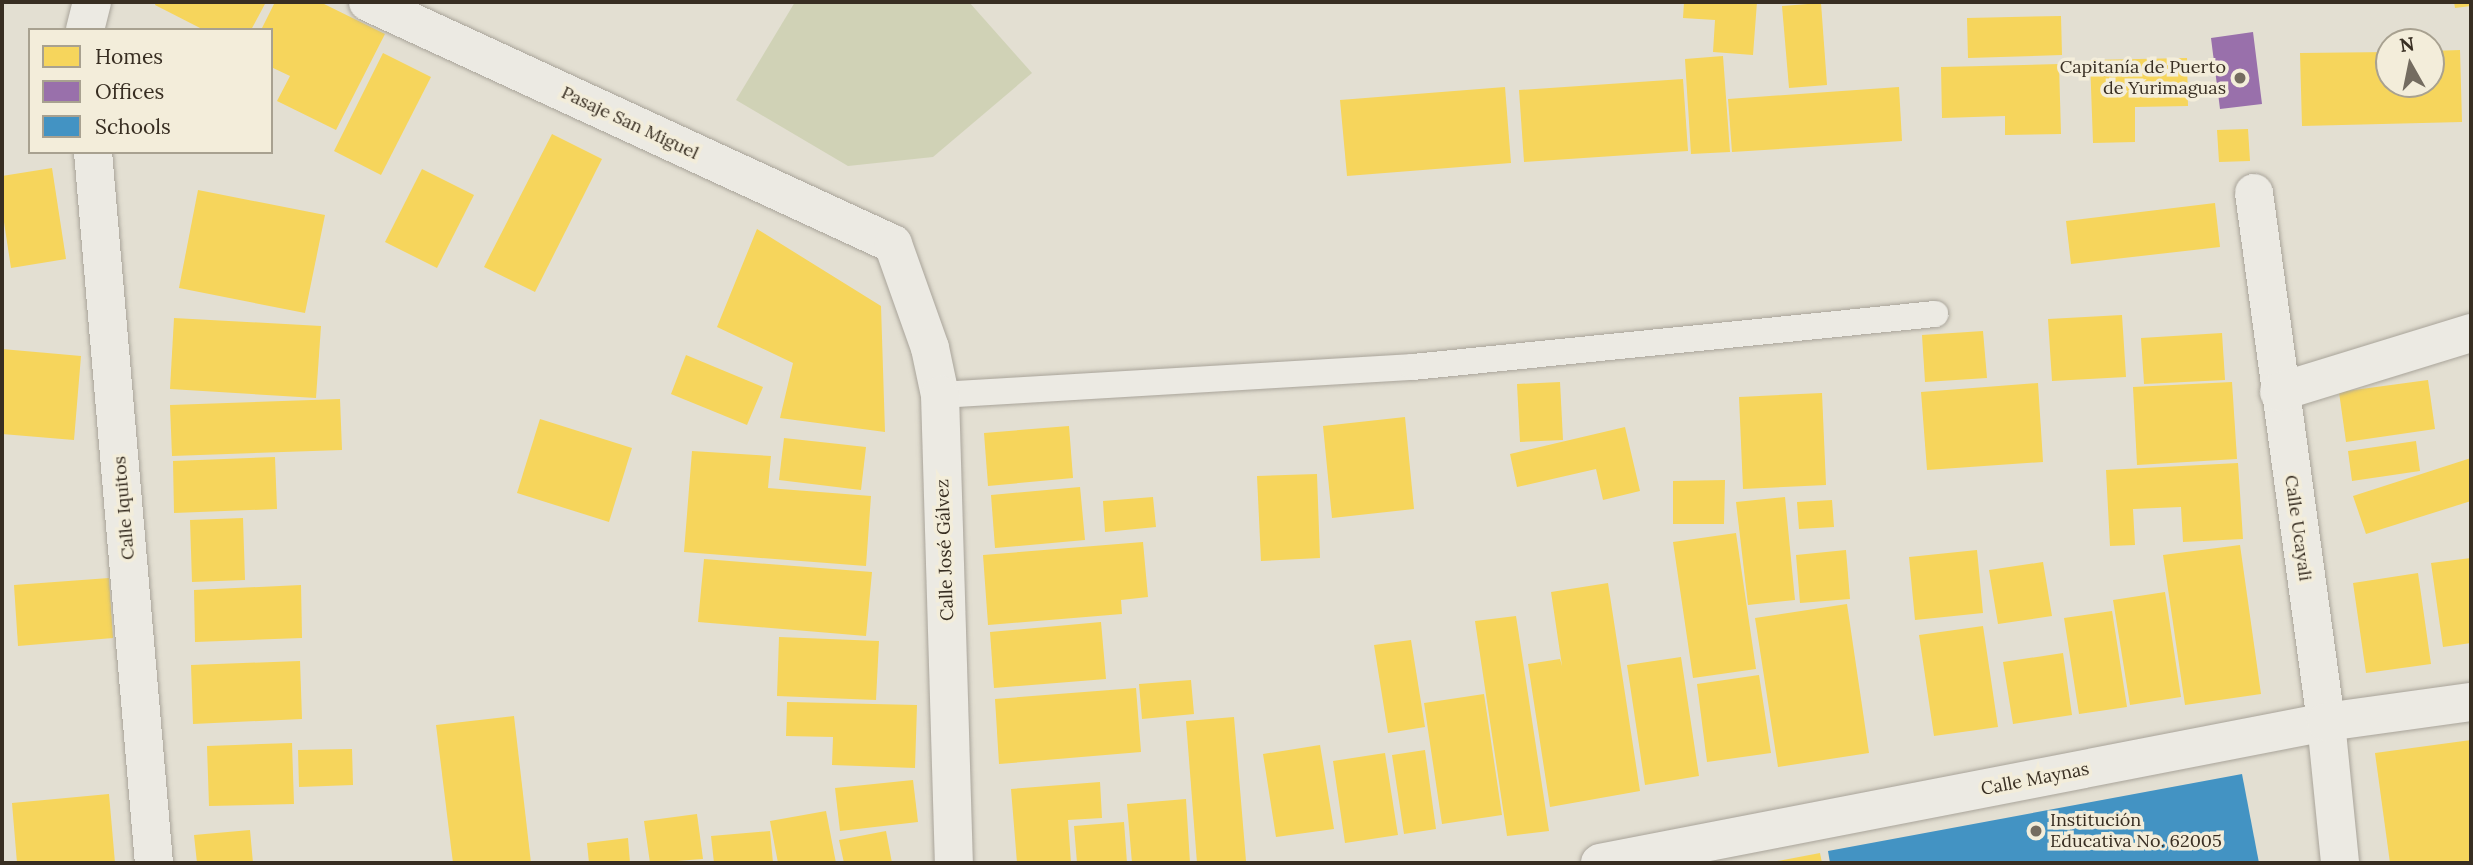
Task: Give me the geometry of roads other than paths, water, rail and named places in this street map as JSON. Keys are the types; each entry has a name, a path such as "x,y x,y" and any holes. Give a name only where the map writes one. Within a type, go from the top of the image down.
{"street":[{"path":"86,28 92,2"},
{"name":"Pasaje San Miguel","path":"368,2 893,244"},
{"name":"Calle Iquitos","path":"93,154 154,863"},
{"name":"Calle Ucayali","path":"2254,193 2326,722 2340,863"},
{"name":"Calle José Gálvez","path":"893,244 930,348 940,395 954,863"},
{"path":"2279,392 2471,333"},
{"name":"Calle Maynas","path":"1600,863 2326,722 2471,702"}],"lane":[{"path":"940,395 1413,367 1935,314"}],"place":[{"name":"Capitanía de Puerto de Yurimaguas","path":"2240,78"},
{"name":"Institución Educativa No. 62005","path":"2036,831"}]}
